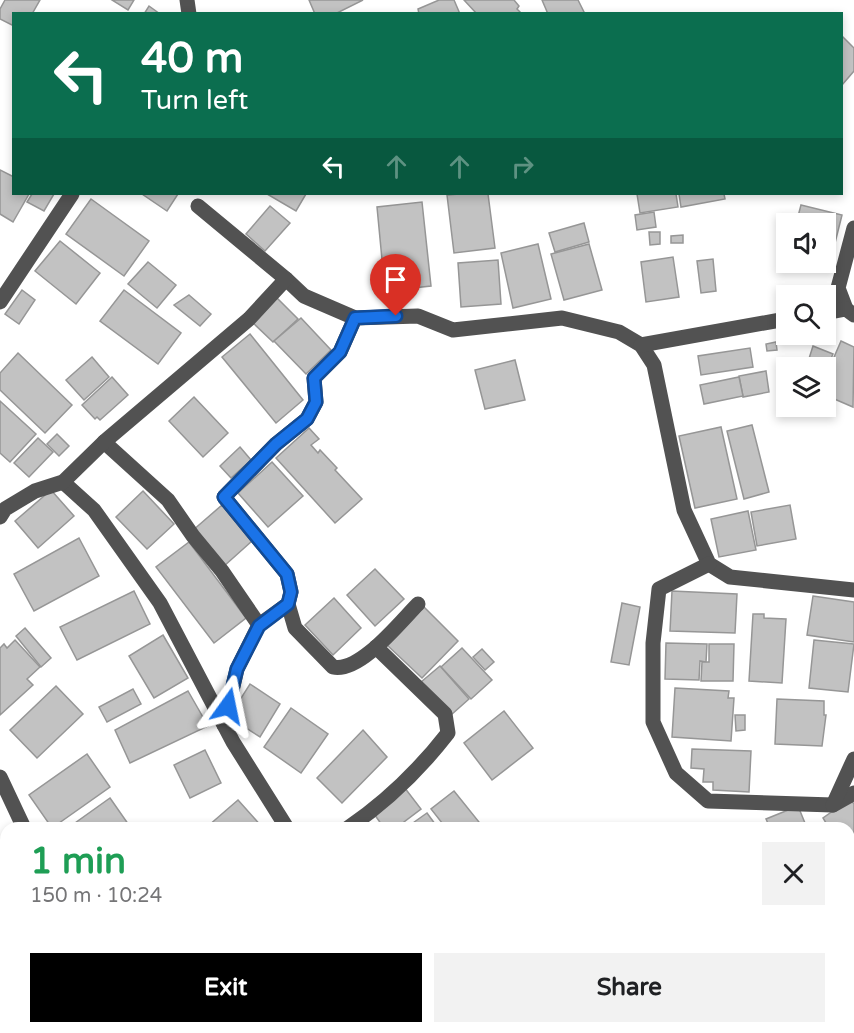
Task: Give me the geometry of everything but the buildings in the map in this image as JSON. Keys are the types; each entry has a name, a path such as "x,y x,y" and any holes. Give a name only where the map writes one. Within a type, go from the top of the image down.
{"street":[{"path":"2,292 71,195"},
{"path":"198,207 304,296 355,318 417,316 453,330 562,318 619,332 641,345 654,365 684,510 708,564 730,577 854,590"},
{"path":"850,312 837,288 854,228"},
{"path":"2,510 34,491 63,483 104,442 249,319 286,279"},
{"path":"355,318 340,352 314,378 316,402 307,419 276,444 224,497 287,574 291,592 288,604 294,628 333,667 341,669 351,665 376,647 418,604"},
{"path":"641,345 776,321"},
{"path":"104,442 168,500 193,536 222,571 259,626"},
{"path":"63,483 94,510 160,603 224,725 282,822"},
{"path":"708,564 659,589 653,643 653,722 676,774 708,801 833,805 854,793"},
{"path":"224,725 237,669 259,626 288,604"},
{"path":"356,822 380,805 433,752 448,733 445,714 376,647"},
{"path":"833,805 854,759"},
{"path":"0,777 21,822"}],"route":[{"path":"228,706 237,669 259,626 288,604 291,592 287,574 224,497 276,444 307,419 316,402 314,378 340,352 355,318 396,316"}]}
